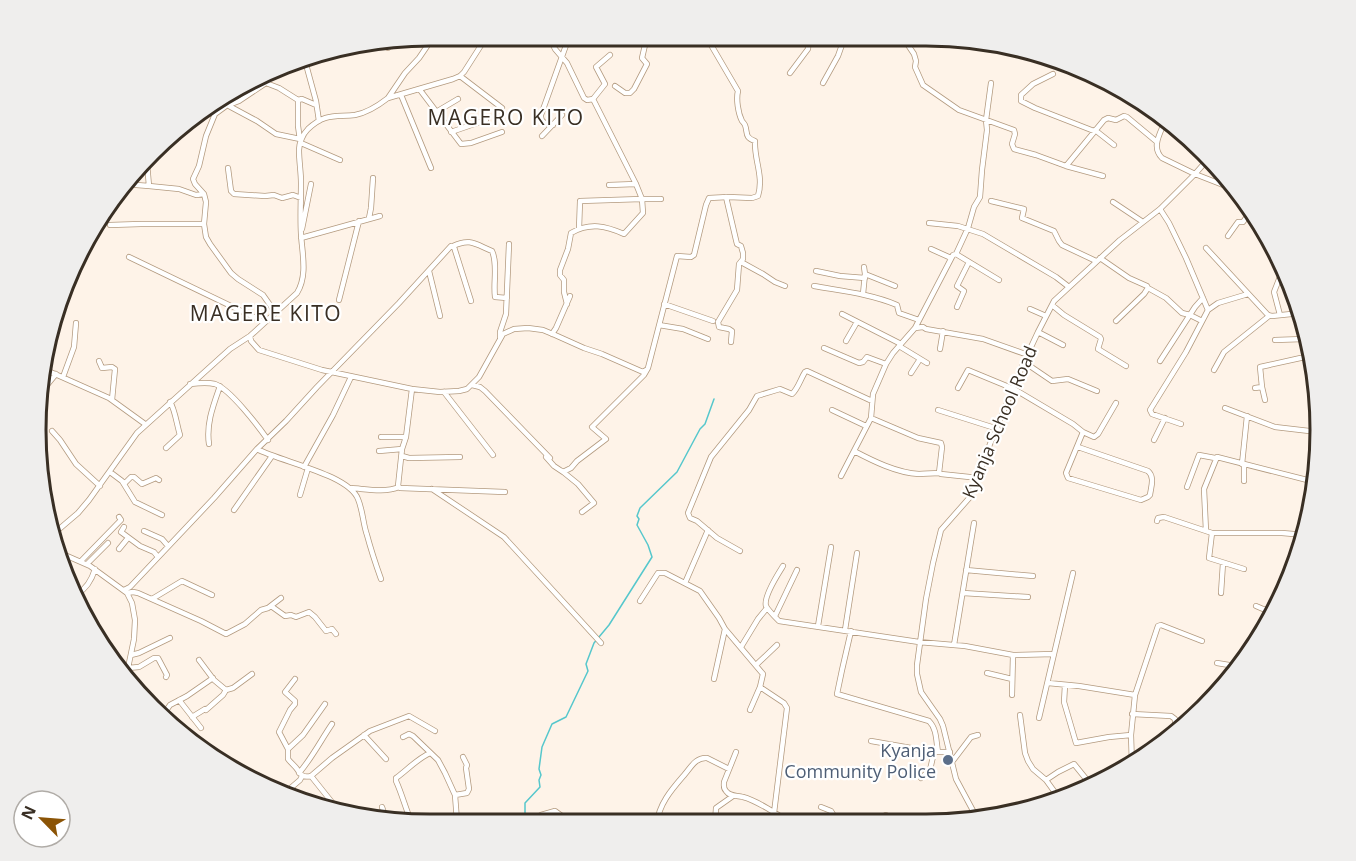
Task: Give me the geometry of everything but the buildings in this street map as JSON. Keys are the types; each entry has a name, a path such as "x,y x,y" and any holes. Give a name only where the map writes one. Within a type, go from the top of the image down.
{"street":[{"path":"300,141 308,129 329,116 360,114 383,102 426,46"},
{"path":"388,98 443,84 460,76 480,46"},
{"path":"554,46 574,76 584,98 589,100 593,99 605,82 596,67 610,55"},
{"path":"553,124 540,118 566,46"},
{"path":"615,86 627,93 634,89 647,64 642,58 645,46"},
{"path":"563,472 606,439 592,427 648,368 677,256 691,257 694,255 709,198 758,196 759,166 755,141 746,134 736,98 738,91 712,46"},
{"path":"790,73 808,46"},
{"path":"823,83 842,46"},
{"path":"909,46 914,54 915,67 923,85 959,110 1014,130 1012,146 1014,149 1103,176"},
{"path":"307,67 319,121"},
{"path":"1053,74 1033,84 1021,95 1021,101 1094,130 1114,145"},
{"path":"460,76 502,108"},
{"path":"267,83 298,100 302,99 316,105"},
{"path":"841,476 871,418 875,390 886,364 915,328 968,228 974,207 980,197 991,83"},
{"path":"262,86 216,113 209,127 194,175 195,184 204,194 206,202 204,224 206,237 210,244 231,273 263,295 275,312"},
{"path":"420,90 459,142 465,144 502,132"},
{"path":"401,95 431,168"},
{"path":"436,112 458,99"},
{"path":"567,304 564,280 560,270 568,249 570,235 579,229 594,226 610,228 624,234 643,210 636,184 593,99"},
{"path":"60,529 78,513 145,424 230,349 250,336 297,293 302,284 304,263 301,238 298,100"},
{"path":"229,106 276,134 300,141 340,160"},
{"path":"542,136 562,115"},
{"path":"1066,166 1094,130 1107,118 1116,120 1126,116 1157,142"},
{"path":"451,132 486,120"},
{"path":"1162,128 1156,150 1162,158 1219,183"},
{"name":"Kyanja School Road","path":"973,811 956,779 946,733 940,719 924,698 917,674 933,563 941,530 969,499 1024,362 1052,304 1098,259 1160,209 1203,165"},
{"path":"228,168 231,191 234,194 274,195 282,198 293,195 301,198"},
{"path":"148,171 149,186"},
{"path":"369,218 373,178"},
{"path":"301,231 311,184"},
{"path":"609,184 636,184"},
{"path":"136,185 179,189 196,195 204,194"},
{"path":"726,197 737,244 741,246 743,253 737,290 718,322 719,327 732,331 731,342"},
{"path":"579,229 580,201 661,199"},
{"path":"991,201 1024,209 1022,218 1054,231 1062,245 1098,259 1166,298 1182,313 1202,321"},
{"path":"1113,202 1143,222"},
{"path":"1160,209 1186,258 1208,310"},
{"path":"301,238 380,216"},
{"path":"1228,236 1238,222 1243,222 1246,218"},
{"path":"339,300 359,221"},
{"path":"929,223 968,228 983,234 1069,287"},
{"path":"110,225 204,224"},
{"path":"125,591 451,246 468,241 492,250 494,253 495,297 507,298"},
{"path":"500,338 506,314 508,244"},
{"path":"453,246 471,301"},
{"path":"1206,248 1269,316"},
{"path":"931,249 969,262 999,280"},
{"path":"129,257 263,323"},
{"path":"741,262 785,286"},
{"path":"957,307 964,291 957,286 969,262"},
{"path":"863,294 864,267"},
{"path":"429,271 440,316"},
{"path":"816,271 840,276 865,276 895,286"},
{"path":"1278,281 1274,292 1280,315"},
{"path":"814,286 863,294 896,304 899,313 919,320"},
{"path":"1116,321 1148,288"},
{"path":"1181,424 1152,414 1150,410 1186,352 1208,310 1218,303 1248,294"},
{"path":"552,334 570,296"},
{"path":"1160,361 1203,298"},
{"path":"664,304 713,321"},
{"path":"1052,304 1064,315 1100,337 1098,349 1126,366"},
{"path":"1030,309 1046,316"},
{"path":"842,314 900,345 927,363"},
{"path":"1214,370 1224,352 1269,316 1291,314"},
{"path":"846,341 857,322"},
{"path":"63,377 74,347 76,323"},
{"path":"659,326 683,328 708,339"},
{"path":"915,328 923,327 983,339 1028,355"},
{"path":"250,336 255,346 264,352 322,370 412,389 444,392 467,389 479,377 500,338 508,331 528,328 543,330 643,374"},
{"path":"940,349 944,331"},
{"path":"1038,332 1063,345"},
{"path":"1275,340 1298,339"},
{"path":"824,348 859,363 867,357 886,364"},
{"path":"1265,400 1258,388 1260,367 1302,358"},
{"path":"911,373 920,359"},
{"path":"99,361 102,368 115,369 112,400"},
{"path":"1024,362 1052,381 1068,380 1097,391"},
{"path":"958,388 969,370 1014,389 1091,436 1096,436 1116,403"},
{"path":"740,551 717,538 690,518 688,513 711,457 749,410 757,396 780,389 792,394 807,371 872,402"},
{"path":"51,372 112,400 145,424"},
{"path":"50,382 56,374"},
{"path":"300,495 306,467 351,377"},
{"path":"190,384 206,383 220,386 245,410 268,440"},
{"path":"472,385 485,391 563,472"},
{"path":"209,444 207,431 211,410 220,386"},
{"path":"399,487 402,449 406,437 412,389"},
{"path":"444,392 493,455"},
{"path":"166,448 180,435 170,402"},
{"path":"1225,408 1275,427 1310,431"},
{"path":"832,410 866,426"},
{"path":"938,410 998,429"},
{"path":"1244,481 1247,416"},
{"path":"871,418 918,438 941,443 939,472"},
{"path":"1154,440 1165,418"},
{"path":"52,431 76,464 100,486"},
{"path":"1077,447 1149,471 1152,474 1150,495 1141,500 1068,478 1066,473 1083,432"},
{"path":"381,436 406,437"},
{"path":"257,449 306,467 351,488 382,490 399,487 401,489 505,492"},
{"path":"379,451 402,449"},
{"path":"854,451 896,469 918,474 939,472 940,474 979,478"},
{"path":"1187,487 1199,454 1306,480"},
{"path":"234,510 272,456"},
{"path":"402,456 409,458 460,457"},
{"path":"546,457 578,484 594,503 582,512"},
{"path":"1206,531 1204,489 1215,458"},
{"path":"110,472 121,480 135,502 162,515"},
{"path":"124,484 131,477 142,484 156,478 159,480"},
{"path":"351,488 358,500 381,579"},
{"path":"432,489 504,537 601,643"},
{"path":"81,561 121,520 119,517"},
{"path":"1157,521 1158,518 1164,517 1212,533 1295,535"},
{"path":"954,645 974,523"},
{"path":"124,527 121,532 140,546 154,552 158,557"},
{"path":"685,583 708,530"},
{"path":"144,531 162,539 168,546"},
{"path":"1212,533 1209,558 1244,569"},
{"path":"119,549 128,538"},
{"path":"87,564 108,543"},
{"path":"818,626 831,547"},
{"path":"845,630 857,553"},
{"path":"68,556 87,564 125,591 132,603 135,633 128,667"},
{"path":"1221,593 1223,563"},
{"path":"783,566 766,602 767,608 779,621 1013,655 1054,654"},
{"path":"82,590 93,576 95,569"},
{"path":"775,616 797,570"},
{"path":"966,570 1032,576"},
{"path":"640,601 658,573 665,573 700,591 725,629 763,676 750,710"},
{"path":"1039,718 1073,573"},
{"path":"152,599 182,581 212,595"},
{"path":"125,591 136,592 227,634 281,598"},
{"path":"963,593 1028,597"},
{"path":"271,606 285,616 296,617 309,612 326,631 332,629 336,634"},
{"path":"1256,606 1265,609"},
{"path":"741,647 767,608"},
{"path":"1132,755 1132,714 1135,694 1158,625 1202,641"},
{"path":"714,679 725,629"},
{"path":"851,631 837,694 932,724 936,752 930,770 921,778"},
{"path":"131,655 170,638"},
{"path":"756,665 777,645"},
{"path":"1012,695 1013,655"},
{"path":"129,668 139,667 158,658 167,675 165,677"},
{"path":"199,660 226,690"},
{"path":"1218,663 1229,665"},
{"path":"987,673 1012,679"},
{"path":"192,717 223,695 226,690 233,688 252,674"},
{"path":"167,709 170,705 191,694 213,678"},
{"path":"295,679 285,693 296,704 290,710 279,732 288,749 288,759 301,774 308,777 371,730 409,716 435,731"},
{"path":"1048,683 1135,694"},
{"path":"1065,685 1064,702 1075,743 1109,736 1131,735"},
{"path":"716,814 716,808 733,796 752,800 774,813 786,708 784,703 760,687"},
{"path":"178,700 201,728"},
{"path":"288,749 303,735 325,704"},
{"path":"1132,714 1172,716 1175,722"},
{"path":"1020,715 1026,757 1033,769 1046,780 1055,792"},
{"path":"291,788 300,780 301,774 332,724"},
{"path":"364,735 386,759"},
{"path":"403,737 413,735 438,760 455,795 456,814"},
{"path":"952,762 971,737 978,735"},
{"path":"871,741 936,752 950,752"},
{"path":"733,796 726,791 724,786 736,752"},
{"path":"407,814 396,778 420,758 430,753"},
{"path":"455,795 466,794 469,789 465,768 467,765 463,757"},
{"path":"659,814 671,789 699,759 707,758 729,769"},
{"path":"1046,780 1073,764 1086,779"},
{"path":"311,776 331,801"},
{"path":"382,807 383,811"},
{"path":"820,807 833,814"},
{"path":"544,814 555,811 559,814"}],"waterway":[{"path":"525,814 525,803 540,787 539,769 542,747 552,724 566,717 588,671 586,664 594,643 609,625 652,557 637,525 640,508 677,472 705,424 714,399"}],"place":[{"name":"Kyanja Community Police","path":"948,760"}],"district":[{"name":"MAGERO KITO","path":"506,117"},
{"name":"MAGERE KITO","path":"266,313"}]}
